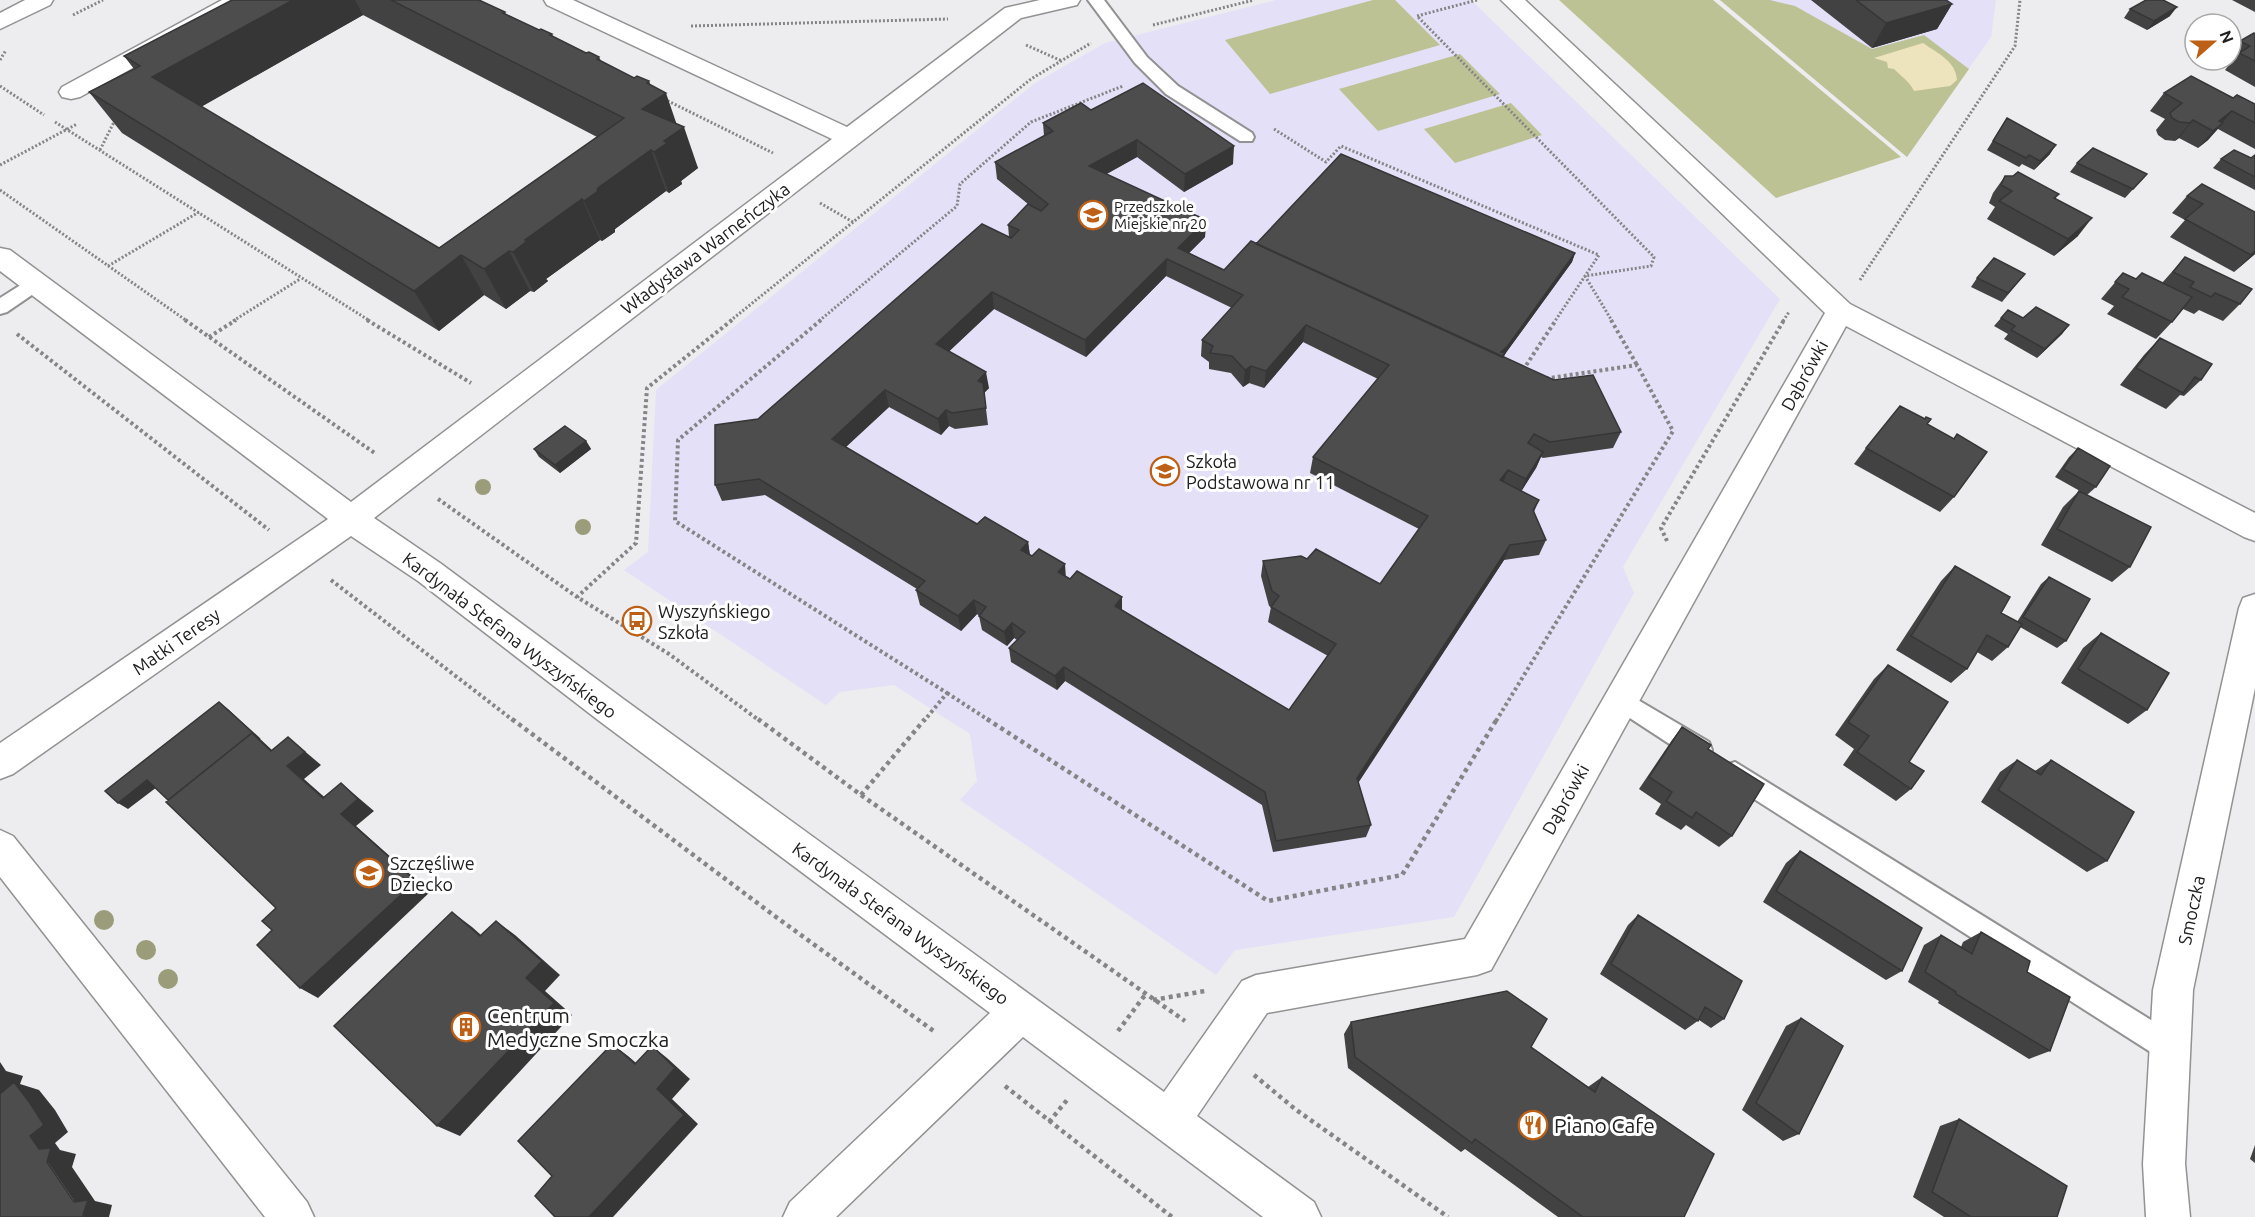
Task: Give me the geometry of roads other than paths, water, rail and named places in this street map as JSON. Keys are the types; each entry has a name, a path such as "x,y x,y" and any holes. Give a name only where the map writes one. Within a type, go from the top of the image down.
{"street":[{"path":"0,22 42,0"},
{"path":"71,92 239,0"},
{"path":"555,0 850,138"},
{"name":"Władysława Warneńczyka","path":"351,519 850,138 1008,7 1069,0"},
{"path":"1512,0 1849,297 2255,528"},
{"name":"Kardynała Stefana Wyszyńskiego","path":"0,257 351,519 429,572 610,710 1299,1217"},
{"name":"Dąbrówki","path":"1168,1122 1218,1046 1256,994 1477,956 1849,297"},
{"name":"Matki Teresy","path":"0,763 351,519"},
{"name":"Smoczka","path":"2168,1217 2164,1164 2173,990 2255,608"},
{"path":"0,848 292,1217"},
{"name":"Kardynała Stefana Wyszyńskiego","path":"805,1217 1021,1011"}],"lane":[{"path":"1096,0 1120,33 1172,90 1246,137"},
{"path":"0,307 35,283"},
{"path":"1621,700 2170,1048"}],"place":[{"name":"Przedszkole Miejskie nr 20","path":"1093,215"},
{"name":"Szkoła Podstawowa nr 11","path":"1165,471"},
{"name":"Wyszyńskiego Szkoła","path":"637,621"},
{"name":"Szczęśliwe Dziecko","path":"369,873"},
{"name":"Centrum Medyczne Smoczka","path":"466,1027"},
{"name":"Piano Cafe","path":"1533,1125"}]}
